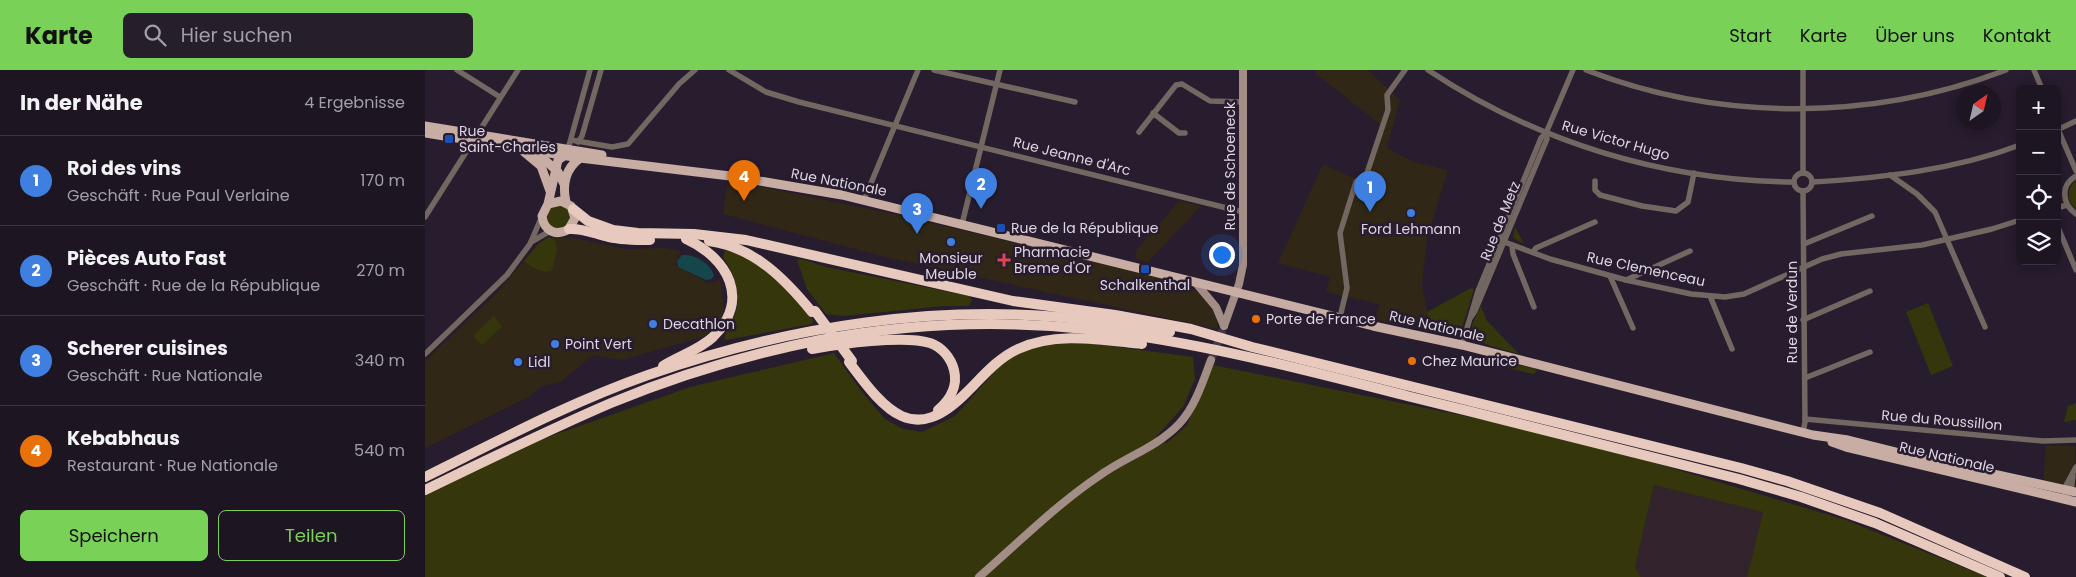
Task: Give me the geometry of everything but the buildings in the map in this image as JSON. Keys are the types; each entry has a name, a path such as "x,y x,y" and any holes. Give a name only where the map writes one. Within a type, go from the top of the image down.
{"highway":[{"path":"569,206 588,221 613,230 638,233 711,235 746,240 1013,301 1115,315 1191,329 1252,347"},
{"path":"569,229 581,229 610,238 625,240 715,242 757,258 781,278 813,312"},
{"path":"711,235 746,249 770,263 793,285 869,389 884,405 895,413 919,420 933,418 948,410 996,364 1016,350 1033,343 1069,339 1155,346 1199,347"},
{"path":"647,376 711,338 722,327 729,314 732,299 730,283 722,266 703,248 686,240"},
{"path":"425,477 525,428 647,376 709,356 791,336 863,323 951,316 1018,315 1088,320 1200,336 1252,347 1741,468 1880,513 2025,577"},
{"path":"425,490 523,442 614,402 688,375 759,354 865,333 952,326 1017,325 1086,329 1199,347 1305,370 1739,479 1801,497 1875,523 2000,577"},
{"path":"759,354 778,354 856,343 914,340 931,343 943,350 952,362 955,372 955,385 949,398 938,410 919,416 907,414 886,402 850,361"}],"main road":[{"name":"Rue de Schoeneck","path":"1195,282 1216,307 1224,326 1243,265 1243,70"},
{"name":"Rue Nationale","path":"425,126 475,137 573,149 864,200 1236,292 1462,345 1803,433 1848,440 1920,458 2070,490"},
{"name":"Rue Nationale","path":"425,133 475,137"},
{"name":"Rue Nationale","path":"520,144 535,150 573,149"},
{"path":"520,144 541,166 550,191"},
{"path":"535,150 556,170 564,184 569,206 575,218 569,229 560,233 550,231 544,224 542,216 548,204 550,191 556,170 559,160 573,149"},
{"path":"564,184 573,149"},
{"path":"548,204 557,200 569,206"},
{"path":"979,577 1063,503 1099,475 1146,450 1180,423 1191,407 1211,360"},
{"name":"Rue Nationale","path":"1813,435 1846,447 2076,502"}],"street":[{"path":"457,70 500,97"},
{"path":"425,217 518,70"},
{"path":"573,149 590,70"},
{"path":"573,149 582,136 601,70"},
{"path":"573,149 612,147 628,144 679,84 695,70"},
{"name":"Rue Jeanne d'Arc","path":"729,70 773,94 894,126 1243,212"},
{"path":"864,200 918,70"},
{"path":"934,70 1075,102"},
{"path":"962,224 1000,70"},
{"path":"1340,317 1347,288 1339,233 1356,182 1367,173 1388,110 1387,95 1405,70"},
{"name":"Rue Victor Hugo","path":"1428,70 1488,106 1546,133 1629,160 1694,173 1758,181 1794,182"},
{"name":"Rue de Metz","path":"1462,345 1471,317 1473,303 1502,242 1530,173 1541,138 1546,133 1573,70"},
{"path":"1586,70 1637,87 1691,99 1749,107 1803,108 1860,105 1913,97 1958,86 2006,70"},
{"path":"1803,70 1803,172"},
{"path":"2034,70 2040,85"},
{"path":"1139,132 1174,86 1180,84 1210,101 1243,102"},
{"path":"1153,113 1179,133 1185,133"},
{"path":"2061,128 2076,122"},
{"path":"2058,130 2076,171"},
{"path":"1812,182 1890,176 1958,163 2016,146"},
{"path":"1803,172 1809,176 1812,182"},
{"path":"1803,172 1797,174 1794,182 1798,190 1803,191 1810,187 1812,182"},
{"path":"1595,181 1595,190 1599,195 1642,206 1676,211 1688,202 1694,173"},
{"path":"1890,176 1928,204 1941,222 1985,327"},
{"path":"2076,176 2065,187 2067,205 2076,214"},
{"name":"Rue de Verdun","path":"1803,191 1805,378 1803,433"},
{"path":"2061,207 2067,205"},
{"path":"425,354 499,284 530,244 542,216"},
{"path":"1804,244 1871,216"},
{"name":"Rue Clemenceau","path":"1502,242 1626,280 1710,296 1725,297 1744,294 1822,259 1841,254 1922,244 2016,221"},
{"path":"1533,252 1536,248 1595,222"},
{"path":"530,244 550,231"},
{"path":"2061,234 2076,270"},
{"path":"1512,245 1513,254 1534,307"},
{"path":"1626,280 1690,251"},
{"path":"1610,276 1633,328"},
{"path":"1803,320 1870,291"},
{"path":"1710,296 1732,349"},
{"path":"1805,378 1869,352"},
{"name":"Rue du Roussillon","path":"1805,419 2043,441 2076,440"},
{"path":"2065,499 2070,490 2076,468"}],"shaded area":[{"path":"1318,70 1368,70 1400,100 1387,148 1414,162 1448,170 1427,239 1422,284 1429,323 1393,324 1375,319 1379,304 1326,292 1330,277 1278,263 1323,164 1355,179 1364,171 1380,124 1315,73"},
{"path":"728,180 894,214 1181,282 1200,294 1210,305 1217,316 1217,329 885,257 723,214"},
{"path":"2076,180 2076,209 2070,202 2068,195 2070,187"},
{"path":"1179,201 1201,206 1148,262 1135,259 1137,249"},
{"path":"558,204 563,205 569,211 569,221 563,227 558,228 553,227 547,221 546,216 547,211 553,205"},
{"path":"1515,227 1524,244 1513,238"},
{"path":"549,237 574,238 626,249 664,248 681,251 675,265 708,283 720,280 724,308 722,317 713,330 703,337 622,360 593,355 561,382 542,386 529,397 425,448 425,361 496,294 539,243"},
{"path":"549,237 555,240 557,250 552,270 545,272 534,268 524,261 539,243"},
{"path":"725,250 743,256 761,266 802,305 813,320 812,324 726,340 724,338 736,309 737,294 734,278 723,257"},
{"path":"682,255 692,256 709,266 714,275 712,279 706,280 678,267 677,261"},
{"path":"802,259 826,267 970,296 972,300 969,306 944,306 844,316 826,314 807,289 797,260"},
{"path":"1471,288 1474,289 1462,328 1458,332 1450,335 1446,334 1430,323 1427,312"},
{"path":"1928,303 1953,366 1931,375 1906,312"},
{"path":"1481,306 1487,321 1519,354 1483,343 1473,334 1473,323"},
{"path":"494,316 502,327 482,345 475,338 475,334"},
{"path":"1080,342 1193,357 1195,379 1183,407 1155,438 1167,443 1187,425 1213,365 1530,429 1641,459 1846,520 1987,577 1747,577 1763,512 1654,485 1635,567 1641,577 425,577 425,494 525,445 690,387 834,353 862,392 885,419 903,429 922,432 955,416 1007,358 1042,344"},
{"path":"1500,361 1534,368 1537,372 1533,374 1504,367 1499,363"},
{"path":"2076,403 2076,420 2064,422 2068,406"},
{"path":"2045,446 2075,446 2076,489 2044,482"},
{"path":"1654,485 1763,512 1747,577 1641,577 1635,567"}],"tunnel":[{"path":"1211,360 1224,326"}],"place":[{"name":"Rue Saint-Charles","path":"449,139"},
{"name":"Kebabhaus","path":"744,201"},
{"name":"Pièces Auto Fast","path":"981,209"},
{"name":"Roi des vins","path":"1370,212"},
{"name":"Ford Lehmann","path":"1411,213"},
{"name":"Rue de la République","path":"1001,228"},
{"name":"Scherer cuisines","path":"917,234"},
{"name":"Monsieur Meuble","path":"951,242"},
{"name":"Pharmacie Breme d'Or","path":"1004,260"},
{"name":"Schalkenthal","path":"1145,269"},
{"name":"Porte de France","path":"1256,319"},
{"name":"Decathlon","path":"653,324"},
{"name":"Point Vert","path":"555,344"},
{"name":"Chez Maurice","path":"1412,361"},
{"name":"Lidl","path":"518,362"}]}
